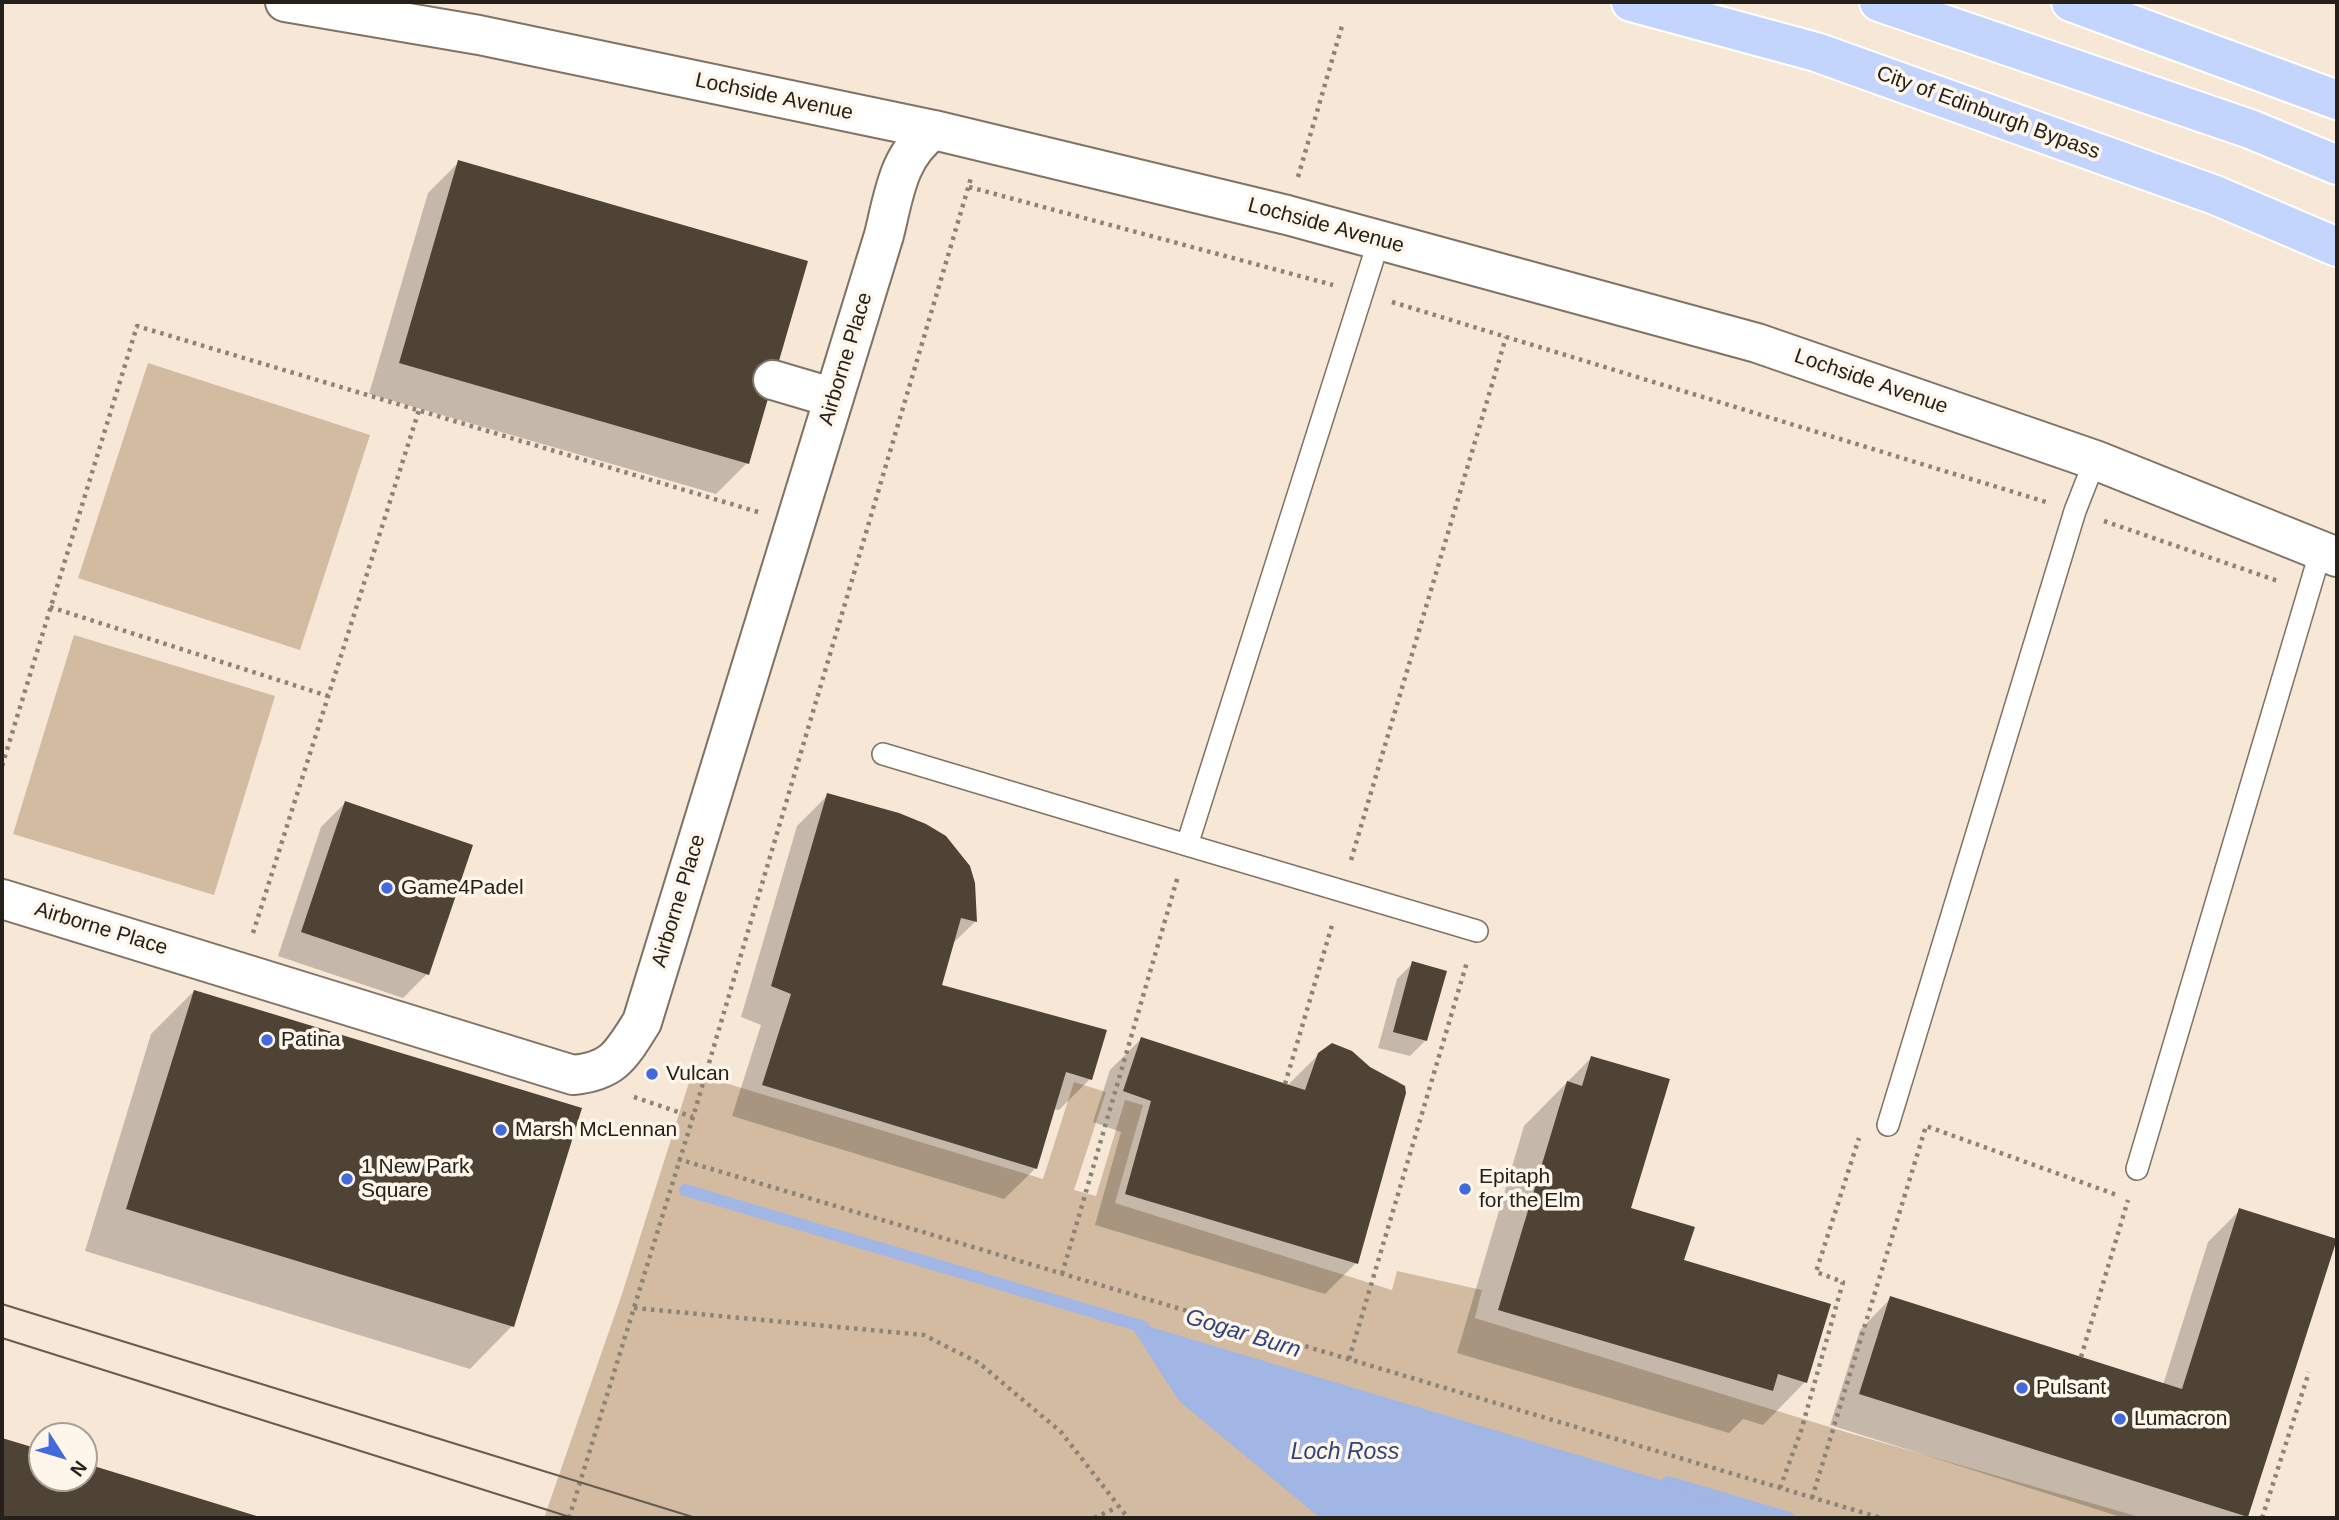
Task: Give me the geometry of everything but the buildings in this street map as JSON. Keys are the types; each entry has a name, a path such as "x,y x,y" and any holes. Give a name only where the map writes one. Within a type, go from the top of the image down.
{"main road":[{"name":"City of Edinburgh Bypass","path":"1631,2 1816,52 2215,195 2337,247"},
{"path":"1879,2 2250,129 2337,165"},
{"path":"2071,2 2337,100"}],"street":[{"name":"Lochside Avenue","path":"285,2 479,35 982,140 1287,215 1757,343 2095,460 2329,554"},
{"name":"Airborne Place","path":"2,899 573,1075 599,1072 622,1053 642,1022 906,157 918,141 934,130"},
{"path":"773,380 834,398"}],"lane":[{"path":"1187,845 1379,240"},
{"path":"1888,1125 2076,511 2095,460"},
{"path":"2137,1169 2309,592 2329,554"},
{"path":"883,754 1477,931"}],"path":[{"path":"1287,215 1342,26"},
{"path":"569,1518 674,1175 982,140"},
{"path":"969,187 1362,293 2076,511 2309,592"},
{"path":"2,766 137,326 795,523"},
{"path":"1285,1084 1506,337"},
{"path":"240,972 419,410"},
{"path":"50,607 328,696"},
{"path":"1062,1274 1187,845"},
{"path":"1349,1360 1477,931"},
{"path":"1812,1498 1926,1126 2128,1199"},
{"path":"1780,1488 1801,1431 1843,1282 1816,1272 1861,1130"},
{"path":"678,1159 1881,1518"},
{"path":"2081,1357 2137,1169"},
{"path":"634,1308 924,1335 979,1363 1061,1432 1128,1518"},
{"path":"2262,1518 2309,1372"},
{"path":"1094,1518 1118,1507"}],"shaded area":[{"path":"148,363 370,435 300,650 78,578"},
{"path":"74,635 275,696 214,895 13,834"},
{"path":"692,1073 1043,1179 1074,1082 1106,1092 1074,1190 1096,1196 1125,1100 1143,1105 1115,1203 1392,1290 1397,1271 1482,1290 1475,1318 1849,1433 2143,1518 544,1518 622,1294"}],"water":[{"name":"Loch Ross","path":"1127,1320 1788,1518 1320,1518 1179,1401"}],"waterway":[{"name":"Gogar Burn","path":"685,1190 1144,1327"},
{"name":"Gogar Burn","path":"1668,1482 1789,1518"}],"tram line":[{"path":"2,1304 696,1518"},
{"path":"2,1338 573,1518"}],"place":[{"name":"Game4Padel","path":"387,888"},
{"name":"Patina","path":"267,1040"},
{"name":"Vulcan","path":"652,1074"},
{"name":"Marsh McLennan","path":"501,1130"},
{"name":"1 New Park Square","path":"347,1179"},
{"name":"Epitaph for the Elm","path":"1465,1189"},
{"name":"Pulsant","path":"2022,1388"},
{"name":"Lumacron","path":"2120,1419"}]}
